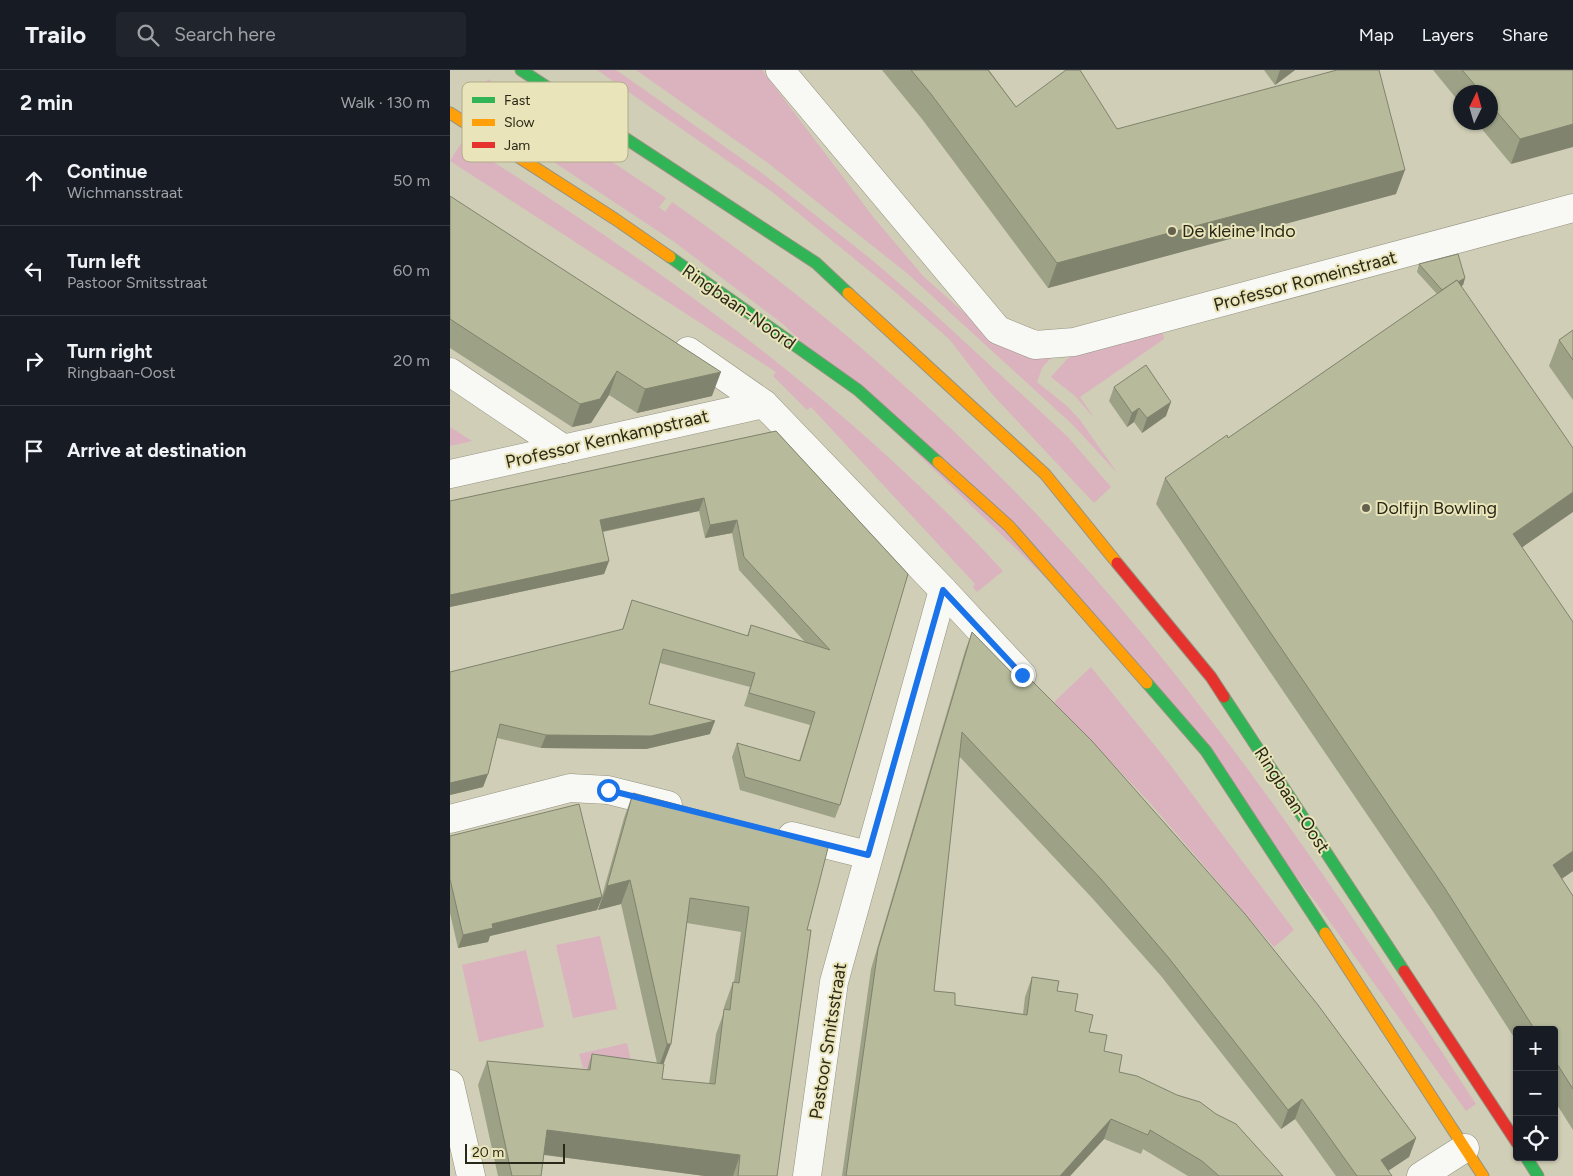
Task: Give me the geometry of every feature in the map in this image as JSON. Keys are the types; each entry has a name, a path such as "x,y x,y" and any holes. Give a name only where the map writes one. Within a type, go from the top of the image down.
{"main road":[{"name":"Ringbaan-Oost","path":"521,70 539,82"},
{"name":"Ringbaan-Noord","path":"450,113 462,121"},
{"name":"Ringbaan-Oost","path":"628,140 816,263 1045,474 1210,677 1513,1137"},
{"name":"Ringbaan-Noord","path":"526,162 615,219 858,390 1008,526 1206,751 1465,1148"},
{"path":"1465,1148 1483,1176"},
{"path":"1529,1161 1538,1176"}],"street":[{"name":"Professor Romeinstraat","path":"780,70 998,330 1035,345 1074,342 1573,208"},
{"path":"665,336 731,379 764,404 1022,675"},
{"path":"450,372 564,449"},
{"name":"Professor Kernkampstraat","path":"450,474 764,404"},
{"name":"Pastoor Smitsstraat","path":"807,1176 834,982 943,590"},
{"path":"450,819 570,788 608,790 695,812"},
{"path":"772,831 868,855"},
{"path":"450,1084 472,1176"},
{"path":"1421,1176 1465,1148"}],"shaded area":[{"path":"597,70 616,70 762,173 872,260 929,309 1068,437 1111,487 1094,503 991,393 949,339 894,291 771,191 628,92 628,82 614,82"},
{"path":"636,70 762,70 874,218 923,276 969,317 1055,353 1042,368 1037,382 1067,406 1080,420 1118,474 1073,425 908,274 768,163"},
{"path":"462,142 462,162 493,162 607,237 678,287 815,393 943,509 1003,571 977,592 973,587 975,584 811,407 807,410 773,376 776,372 450,161"},
{"path":"554,162 612,162 666,198 659,207 665,212 672,202 791,290 849,337 905,386 1012,489 1112,598 1210,719 1347,909 1476,1104 1466,1111 1317,904 1128,657 783,324 673,241"},
{"path":"1161,327 1164,339 1080,397 1095,419 1075,396 1051,377 1070,356"},
{"path":"450,427 472,441 450,446"},
{"path":"1091,667 1165,758 1294,930 1274,947 1150,803 1054,702"},
{"path":"600,936 617,1009 573,1018 556,945"},
{"path":"526,950 544,1027 479,1042 462,965"},
{"path":"627,1043 634,1074 583,1068 579,1054"}],"building":[{"path":"911,70 988,70 1016,107 1066,70 1080,70 1117,129 1337,70 1379,70 1405,170 1057,263"},
{"path":"1462,70 1573,70 1573,124 1520,139 1498,113 1498,85 1475,85"},
{"path":"450,196 721,372 645,389 617,371 600,399 580,404 450,319"},
{"path":"1458,254 1465,278 1458,282 1457,280 1442,290 1419,264"},
{"path":"1457,280 1573,448 1573,492 1513,534 1573,622 1573,851 1553,865 1573,896 1573,1089 1558,1065 1558,1026 1532,1026 1444,887 1165,478 1227,435 1228,438"},
{"path":"1573,330 1573,360 1559,340"},
{"path":"1146,365 1171,402 1147,418 1139,408 1132,413 1114,387"},
{"path":"776,431 908,574 840,805 745,777 737,743 800,761 815,712 749,693 755,673 663,649 649,704 715,721 651,736 546,735 500,724 488,774 450,783 450,672 623,629 632,600 748,636 751,625 830,650 744,557 737,520 710,525 704,498 600,520 609,561 450,595 450,501"},
{"path":"972,632 1014,675 1020,669 1092,741 1245,914 1318,1005 1416,1138 1381,1160 1392,1176 1357,1176 1302,1099 1288,1110 1168,957 1101,879 962,732 934,991 955,993 955,1005 1027,1015 1032,977 1059,981 1057,991 1078,994 1075,1011 1093,1015 1089,1032 1107,1035 1104,1051 1122,1055 1119,1072 1137,1076 1177,1095 1200,1102 1216,1114 1236,1124 1283,1176 1219,1176 1202,1161 1150,1130 1148,1135 1111,1119 1060,1176 846,1176 878,949"},
{"path":"633,793 829,844 807,930 811,930 777,1176 738,1176 740,1155 547,1130 541,1176 512,1176 487,1061 590,1070 592,1054 664,1064 662,1079 715,1084 724,1009 730,1010 733,982 739,983 749,907 690,898 671,1044 667,1044 630,880 607,886"},
{"path":"579,804 602,897 492,924 493,928 463,935 450,879 450,836"}],"traffic: fast":[{"path":"521,70 539,82"},
{"path":"628,140 816,263 848,293"},
{"path":"670,257 858,390 938,462"},
{"path":"1147,683 1206,751 1325,933"},
{"path":"1224,697 1404,971"},
{"path":"1529,1161 1538,1176"}],"traffic: slow":[{"path":"450,113 462,121"},
{"path":"526,162 670,257"},
{"path":"848,293 1045,474 1117,563"},
{"path":"938,462 1009,526 1147,683"},
{"path":"1325,933 1483,1176"}],"traffic: jam":[{"path":"1117,563 1211,677 1224,697"},
{"path":"1404,971 1513,1137"}],"place":[{"name":"De kleine Indo","path":"1172,231"},
{"name":"Dolfijn Bowling","path":"1366,508"}],"route":[{"path":"608,790 868,855 943,590 1022,675"}]}
